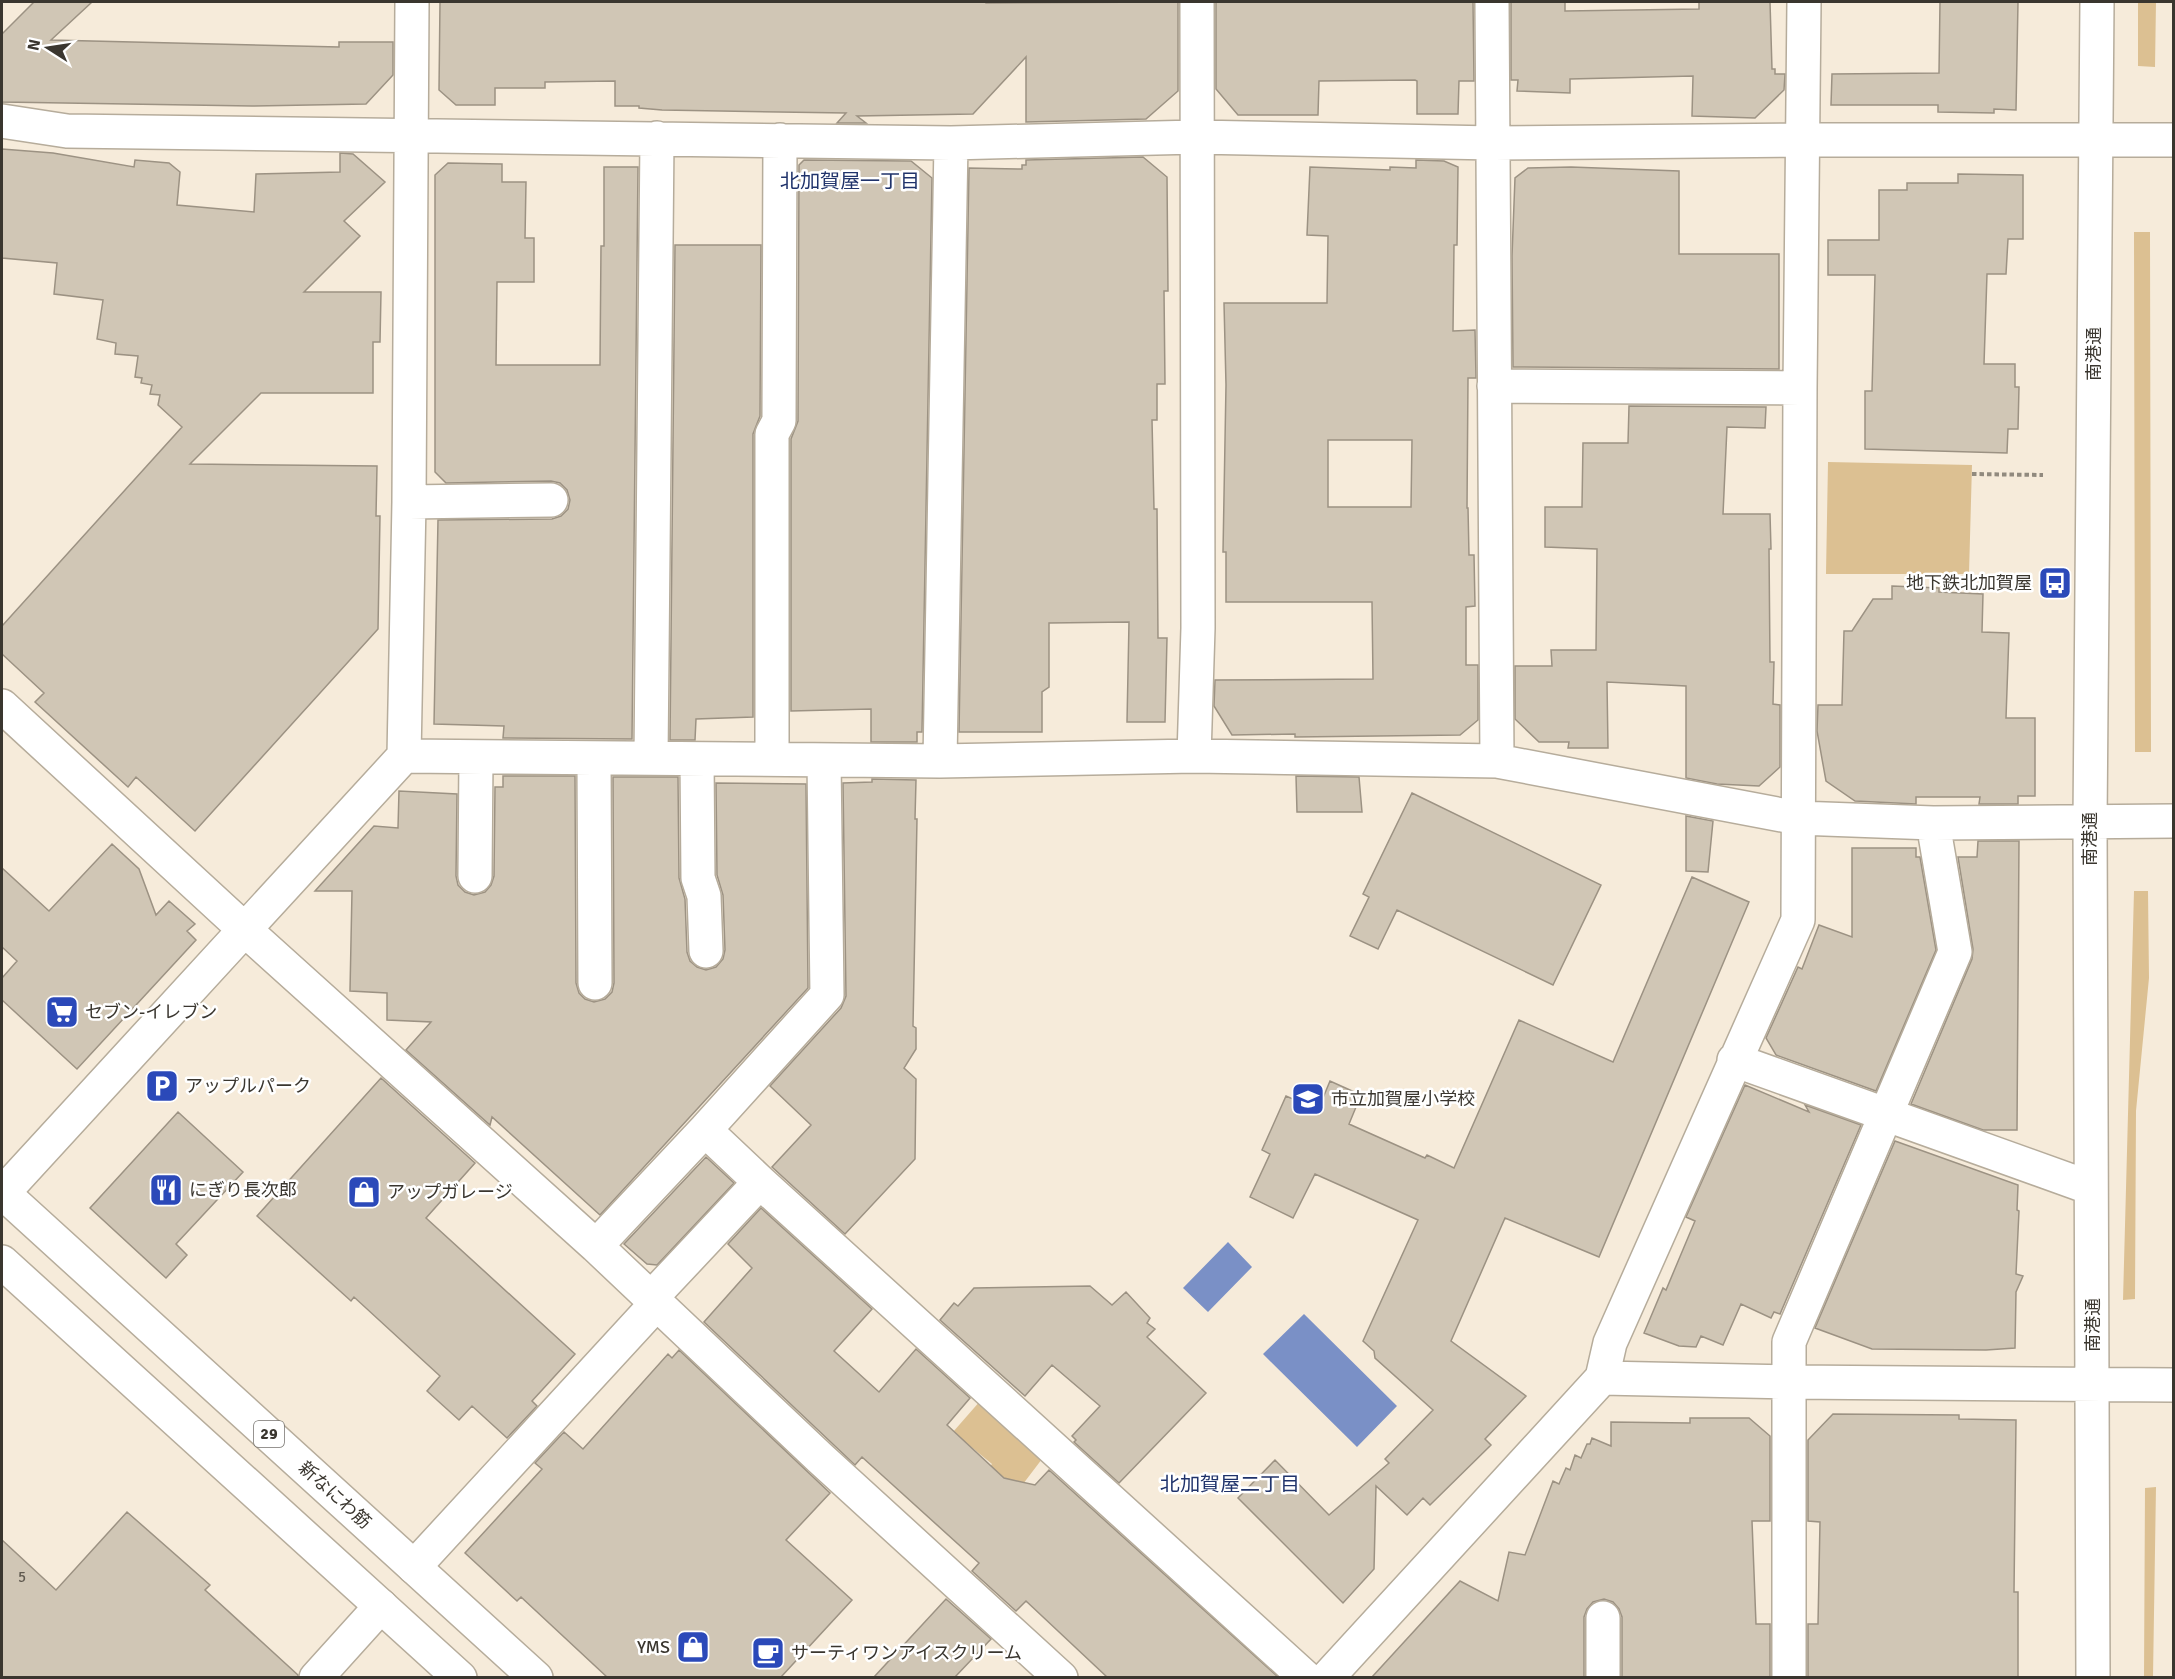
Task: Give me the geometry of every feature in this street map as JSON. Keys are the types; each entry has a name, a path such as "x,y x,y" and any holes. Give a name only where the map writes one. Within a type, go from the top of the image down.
{"street":[{"path":"2,1193 404,756 409,502 412,2"},
{"path":"1194,756 1198,628 1197,2"},
{"path":"1492,2 1497,761"},
{"path":"1340,1674 1602,1378 1610,1343 1798,920 1804,2"},
{"name":"南港通","path":"2093,1677 2090,822 2097,2"},
{"path":"2,121 67,131 951,143 1196,137 1493,143 2174,140"},
{"path":"651,758 657,138"},
{"path":"772,759 772,434 779,421 780,140"},
{"path":"940,761 951,143"},
{"path":"1494,386 1800,388"},
{"path":"409,502 551,500"},
{"path":"2,706 244,929 596,1246 820,1458 1061,1677"},
{"path":"404,756 940,761 1194,756 1497,761 1798,818 1933,823 2174,821"},
{"path":"475,876 476,757"},
{"path":"594,758 595,983"},
{"path":"697,759 698,878 704,896 706,951"},
{"path":"596,1246 705,1130 826,995 824,760"},
{"path":"1789,1677 1791,1382 1789,1342 1955,952 1933,823"},
{"path":"1734,1060 2091,1188"},
{"path":"705,1130 1306,1677"},
{"path":"414,1567 760,1182"},
{"name":"新なにわ筋","path":"2,1193 536,1677"},
{"path":"2,1262 460,1677"},
{"path":"1602,1378 1791,1382 2174,1384"},
{"path":"316,1677 381,1606"},
{"path":"1603,1618 1603,1677"}],"path":[{"path":"1972,474 2043,475"}],"shaded area":[{"path":"2138,2 2156,2 2155,67 2138,66"},
{"path":"2134,232 2150,232 2151,752 2135,752"},
{"path":"1828,462 1972,465 1969,574 1826,574"},
{"path":"2134,891 2148,891 2149,978 2136,1111 2135,1299 2123,1300"},
{"path":"981,1400 1042,1459 1007,1505 977,1482 992,1464 953,1432"},
{"path":"2156,1487 2153,1677 2144,1677 2145,1488"}],"water":[{"path":"1228,1242 1252,1267 1208,1312 1183,1288"},
{"path":"1304,1314 1397,1406 1357,1447 1263,1354"}],"building":[{"path":"34,2 92,2 51,40 339,47 339,42 393,42 393,75 366,104 252,106 2,102 2,34"},
{"path":"440,2 1178,2 1178,91 1146,119 1026,122 1026,57 973,114 857,116 866,123 837,123 846,113 662,110 639,108 639,106 615,106 615,81 545,82 545,88 495,88 495,105 456,105 439,90"},
{"path":"1216,2 1473,2 1474,81 1459,81 1458,114 1417,114 1417,81 1415,80 1319,81 1318,115 1238,115 1216,89"},
{"path":"1511,2 1565,2 1565,11 1699,9 1699,2 1770,2 1772,69 1775,69 1775,74 1785,74 1784,90 1755,118 1692,116 1693,76 1570,79 1570,93 1517,91 1518,80 1511,80"},
{"path":"1940,2 2018,2 2016,110 1994,109 1994,113 1938,112 1938,105 1831,105 1832,74 1939,73"},
{"path":"2,149 53,153 134,167 135,160 169,163 180,172 177,205 254,212 256,174 340,172 340,153 353,154 385,182 344,221 360,236 304,292 381,292 380,342 373,342 373,393 261,393 190,464 377,466 376,516 380,516 378,629 195,831 136,777 128,787 35,702 44,693 2,654 2,626 182,427 158,405 160,395 150,394 152,385 141,383 142,378 135,377 138,356 115,354 116,343 97,339 103,300 54,294 57,263 2,258"},
{"path":"1143,157 1167,177 1168,291 1164,291 1165,384 1157,384 1157,420 1152,420 1154,509 1157,509 1158,638 1167,638 1165,722 1127,722 1129,622 1049,623 1049,687 1042,692 1042,732 959,732 969,168 1022,169 1022,165 1026,165 1026,160"},
{"path":"804,160 911,161 932,178 922,732 917,732 917,742 871,742 871,709 791,711 791,439 798,421 799,165"},
{"path":"1416,160 1444,161 1458,167 1453,331 1475,330 1476,378 1468,378 1467,508 1469,555 1474,555 1475,606 1466,607 1466,665 1478,665 1478,720 1460,735 1295,737 1295,734 1232,735 1214,706 1215,680 1373,679 1372,602 1226,602 1226,552 1223,552 1226,385 1224,303 1327,303 1328,236 1307,235 1310,167 1390,170 1390,167 1416,168","holes":["1328,440 1412,440 1411,507 1328,507"]},
{"path":"448,163 502,164 502,182 526,182 525,238 534,238 534,282 497,282 496,365 600,365 604,167 638,167 632,739 503,738 504,726 434,724 438,520 552,519 561,516 568,509 570,500 567,490 560,483 551,481 446,483 435,472 435,175"},
{"path":"1571,167 1679,171 1679,254 1779,254 1779,369 1513,367 1512,256 1515,178 1528,168"},
{"path":"1958,174 2023,175 2023,239 2008,239 2006,274 1987,274 1984,364 2015,364 2015,387 2019,387 2018,429 2008,429 2007,453 1865,449 1865,391 1872,391 1875,275 1828,275 1828,240 1879,240 1879,190 1907,190 1907,183 1958,183"},
{"path":"675,245 761,245 760,416 753,434 753,717 696,719 695,740 670,740"},
{"path":"1629,406 1766,407 1765,428 1727,427 1723,514 1770,514 1770,662 1774,662 1773,704 1780,705 1780,767 1759,786 1717,784 1686,778 1686,686 1607,682 1608,748 1568,748 1569,742 1539,742 1515,719 1515,666 1552,666 1551,650 1596,650 1597,549 1545,547 1545,507 1582,507 1583,443 1628,443"},
{"path":"1892,586 1939,588 1939,592 1983,594 1982,632 2009,633 2006,718 2035,718 2035,796 2018,796 2018,804 1979,804 1980,797 1916,797 1916,804 1855,801 1826,781 1817,731 1818,705 1842,705 1844,631 1852,631 1873,599 1892,599"},
{"path":"503,776 575,776 576,983 579,993 585,999 594,1002 605,999 612,992 614,983 613,777 678,777 679,878 685,899 687,952 690,961 706,970 716,967 723,959 725,950 723,895 717,875 716,783 806,784 808,988 600,1215 492,1117 490,1125 406,1050 431,1022 387,1020 387,993 350,991 352,891 315,891 374,826 398,828 399,791 457,794 456,876 458,885 465,892 474,895 485,892 494,876 495,787 503,787"},
{"path":"1296,776 1359,777 1362,812 1297,812"},
{"path":"872,779 916,780 913,1026 916,1028 916,1049 904,1068 916,1079 915,1159 845,1234 772,1167 811,1125 770,1086 841,1008 846,996 843,783 872,782"},
{"path":"1412,793 1601,885 1553,985 1397,910 1378,949 1350,936 1369,897 1363,894"},
{"path":"1686,816 1713,821 1708,872 1686,871"},
{"path":"1978,841 2019,841 2017,1130 1983,1130 1911,1104 1972,959 1973,949 1958,857 1977,857"},
{"path":"112,844 139,869 156,915 169,901 195,924 187,931 196,940 77,1069 2,1000 2,978 17,961 2,947 2,868 49,911"},
{"path":"1852,848 1916,848 1916,857 1920,857 1936,950 1876,1091 1776,1055 1766,1038 1798,967 1802,969 1819,925 1852,937"},
{"path":"1692,877 1749,902 1599,1257 1505,1218 1451,1341 1526,1396 1485,1439 1491,1445 1430,1505 1423,1498 1407,1515 1376,1486 1374,1569 1343,1603 1238,1498 1275,1460 1329,1515 1389,1463 1385,1459 1433,1410 1375,1358 1374,1351 1363,1341 1418,1220 1315,1174 1293,1218 1250,1197 1270,1154 1262,1150 1286,1096 1318,1110 1330,1081 1361,1095 1349,1124 1425,1158 1427,1155 1454,1168 1519,1020 1613,1062"},
{"path":"381,1078 475,1163 426,1218 575,1354 532,1401 537,1406 507,1438 472,1406 459,1420 427,1391 440,1376 354,1297 351,1301 257,1216"},
{"path":"1745,1085 1809,1112 1805,1105 1861,1125 1780,1314 1774,1312 1771,1318 1741,1304 1723,1345 1701,1336 1696,1347 1679,1346 1644,1333 1663,1288 1666,1290 1695,1221 1686,1217"},
{"name":"にぎり長次郎","path":"178,1112 243,1172 176,1244 187,1255 166,1278 90,1208"},
{"path":"1895,1141 2018,1185 2016,1274 2023,1276 2016,1292 2015,1348 1872,1349 1815,1328"},
{"path":"706,1157 734,1183 657,1265 647,1264 624,1244"},
{"path":"761,1208 872,1309 834,1351 879,1392 916,1349 970,1398 947,1425 1004,1478 1035,1485 1049,1470 1278,1677 1107,1677 1026,1601 1016,1611 972,1571 979,1563 862,1457 855,1465 704,1322 752,1268 728,1244"},
{"path":"1090,1286 1112,1305 1126,1292 1150,1318 1147,1323 1155,1329 1147,1337 1206,1393 1119,1483 1074,1442 1076,1440 1072,1436 1100,1406 1052,1365 1025,1396 940,1320 954,1303 958,1306 974,1288"},
{"path":"679,1350 830,1493 786,1540 852,1600 781,1677 607,1677 521,1597 517,1601 465,1553 542,1469 535,1463 564,1432 583,1449 668,1354 672,1358"},
{"path":"1833,1414 1959,1415 1959,1419 2016,1420 2014,1592 2018,1592 2018,1677 1808,1677 1808,1624 1818,1624 1820,1522 1808,1521 1808,1440"},
{"path":"1690,1418 1749,1418 1770,1436 1770,1521 1752,1521 1756,1624 1770,1624 1770,1677 1622,1677 1622,1617 1613,1602 1604,1599 1593,1602 1584,1617 1584,1677 1372,1677 1460,1581 1498,1601 1509,1552 1525,1555 1553,1481 1559,1484 1566,1468 1570,1470 1575,1455 1581,1458 1592,1438 1611,1446 1611,1422 1690,1423"},
{"path":"127,1512 210,1585 205,1590 298,1677 2,1677 2,1540 56,1590"},
{"path":"946,1599 991,1639 955,1677 874,1677"}],"place":[{"name":"地下鉄北加賀屋","path":"2055,583"},
{"name":"セブン-イレブン","path":"62,1012"},
{"name":"アップルパーク","path":"162,1086"},
{"name":"市立加賀屋小学校","path":"1308,1099"},
{"name":"にぎり長次郎","path":"166,1190"},
{"name":"アップガレージ","path":"364,1192"},
{"name":"YMS","path":"693,1647"},
{"name":"サーティワンアイスクリーム","path":"768,1653"}],"district":[{"name":"北加賀屋一丁目","path":"850,181"},
{"name":"北加賀屋二丁目","path":"1230,1484"}]}
